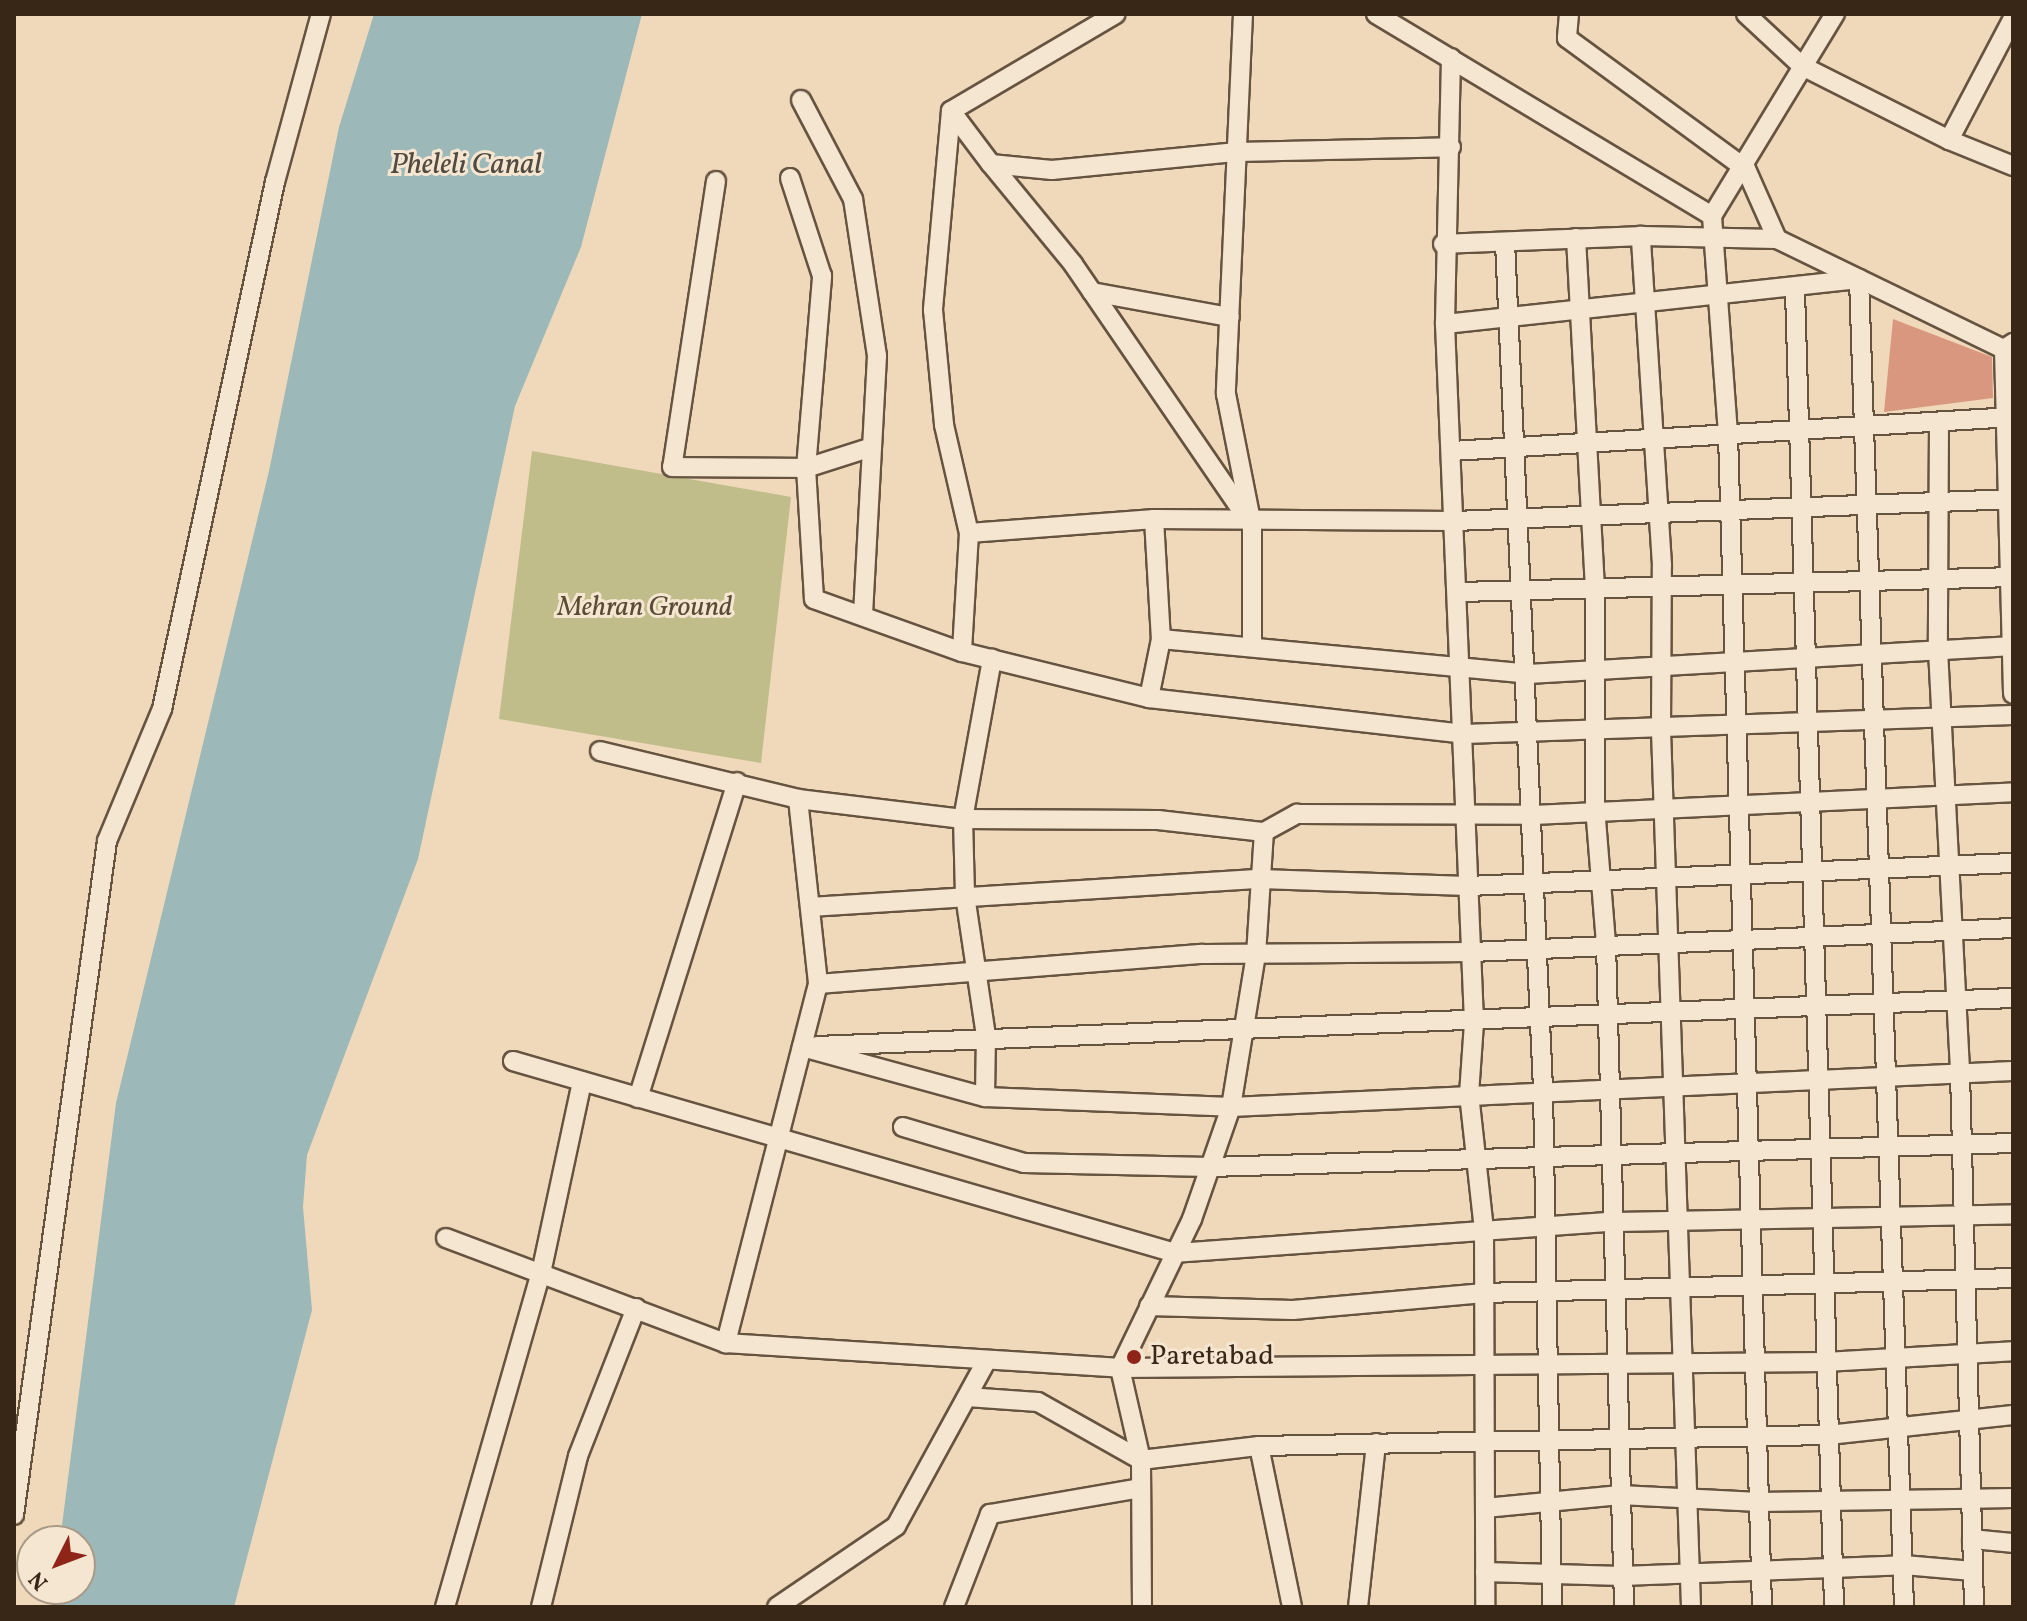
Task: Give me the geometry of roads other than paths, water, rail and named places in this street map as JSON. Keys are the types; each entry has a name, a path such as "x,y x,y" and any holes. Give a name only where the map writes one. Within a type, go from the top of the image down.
{"street":[{"path":"14,1515 107,841 162,709 275,182 321,14"},
{"path":"951,111 1116,14"},
{"path":"1243,14 1226,394 1252,525 1252,646"},
{"path":"1376,14 1712,216"},
{"path":"1569,14 1567,38 1746,169 1777,239"},
{"path":"1746,14 1802,66 1949,140 2013,166"},
{"path":"1762,1607 1743,936 1731,662 1728,434 1712,216 1746,169 1802,66 1835,14"},
{"path":"1949,140 2013,18"},
{"path":"1451,58 1451,147 1443,244 1454,521 1460,592 1464,734 1462,814 1472,952 1474,1023 1469,1094 1484,1230 1485,1607"},
{"path":"801,100 853,199 877,356 863,616"},
{"path":"951,111 1092,292 1252,525"},
{"path":"951,111 933,310 944,425 969,533 962,652"},
{"path":"991,164 1052,170 1237,152 1451,147"},
{"path":"790,178 822,276 806,468 814,599 962,652 1149,698 1464,734 1874,723 1942,716 2013,715"},
{"path":"716,181 672,467 806,468 872,447"},
{"path":"1443,244 1641,236 1777,239 2008,346 2013,694"},
{"path":"1641,236 1648,302 1661,589 1661,730 1673,940 1678,1221 1691,1607"},
{"path":"1576,238 1595,589 1595,807 1606,944 1611,1087 1609,1154 1624,1607"},
{"path":"1505,242 1518,516 1525,589 1532,881 1543,1089 1551,1365 1552,1607"},
{"path":"1445,324 1508,312 1795,291 1859,279"},
{"path":"1859,279 1867,427 1868,579 1879,794 1885,1076 1890,1147 1889,1217 1904,1607"},
{"path":"1795,291 1811,933 1819,1004 1819,1078 1824,1149 1825,1362 1833,1499 1834,1607"},
{"path":"1092,292 1230,317"},
{"path":"1452,451 1654,441 2010,416"},
{"path":"1939,423 1938,650 1960,1072 1965,1417 1974,1607"},
{"path":"969,533 1154,519 1252,525 1454,521 1591,511 1801,502 2011,499"},
{"path":"1149,698 1161,639 1154,519"},
{"path":"1460,592 1661,589 1730,583 1802,584 1868,579 1936,581 2011,577"},
{"path":"1161,639 1528,674 1660,662 1731,662 1805,653 2012,646"},
{"path":"985,1097 986,1036 965,895 963,819 992,659"},
{"path":"600,751 798,799 963,819 1158,820 1264,832 1297,814 1532,815 1595,807 1879,794 2013,792"},
{"path":"638,1098 737,782"},
{"path":"726,1343 781,1139 818,984 798,799"},
{"path":"1141,1607 1141,1460 1120,1368 1175,1253 1231,1107 1256,955 1264,832"},
{"path":"810,907 1260,879 1468,886 1602,875 1670,875 1740,869 1947,862 2013,863"},
{"path":"818,984 975,968 1256,955 1472,952 1743,936 1811,933 1883,936 2013,928"},
{"path":"802,1047 1246,1025 1474,1023 1674,1010 1745,1010 1819,1004 2013,998"},
{"path":"802,1047 985,1097 1231,1107 1543,1089 2013,1071"},
{"path":"513,1061 1175,1253 1612,1222 2013,1214"},
{"path":"445,1607 541,1273 582,1081"},
{"path":"903,1127 1024,1163 1210,1167 1476,1165 1609,1154 1750,1153 2013,1143"},
{"path":"446,1238 726,1343 1120,1368 1616,1366 1684,1361 1825,1362 2013,1351"},
{"path":"1149,1306 1293,1310 1484,1293 1615,1294 2013,1278"},
{"path":"541,1607 578,1456 636,1308"},
{"path":"777,1607 896,1526 987,1360"},
{"path":"967,1397 1038,1402 1141,1460 1259,1446 1828,1435 1965,1417 2013,1415"},
{"path":"1358,1607 1376,1443"},
{"path":"1259,1446 1292,1607"},
{"path":"954,1607 990,1514 1140,1488"},
{"path":"1485,1508 1620,1495 1759,1502 2013,1498"},
{"path":"1972,1539 2013,1543"},
{"path":"1485,1572 1622,1576 1904,1565 1973,1571"}],"water":[{"name":"Pheleli Canal","path":"374,14 642,14 581,247 515,406 418,859 307,1155 303,1207 312,1310 234,1607 50,1607 96,1605 96,1525 62,1525 116,1103 269,471 339,127"}],"place":[{"name":"Paretabad","path":"1134,1357"}],"park label":[{"name":"Mehran Ground","path":"645,608"}]}
